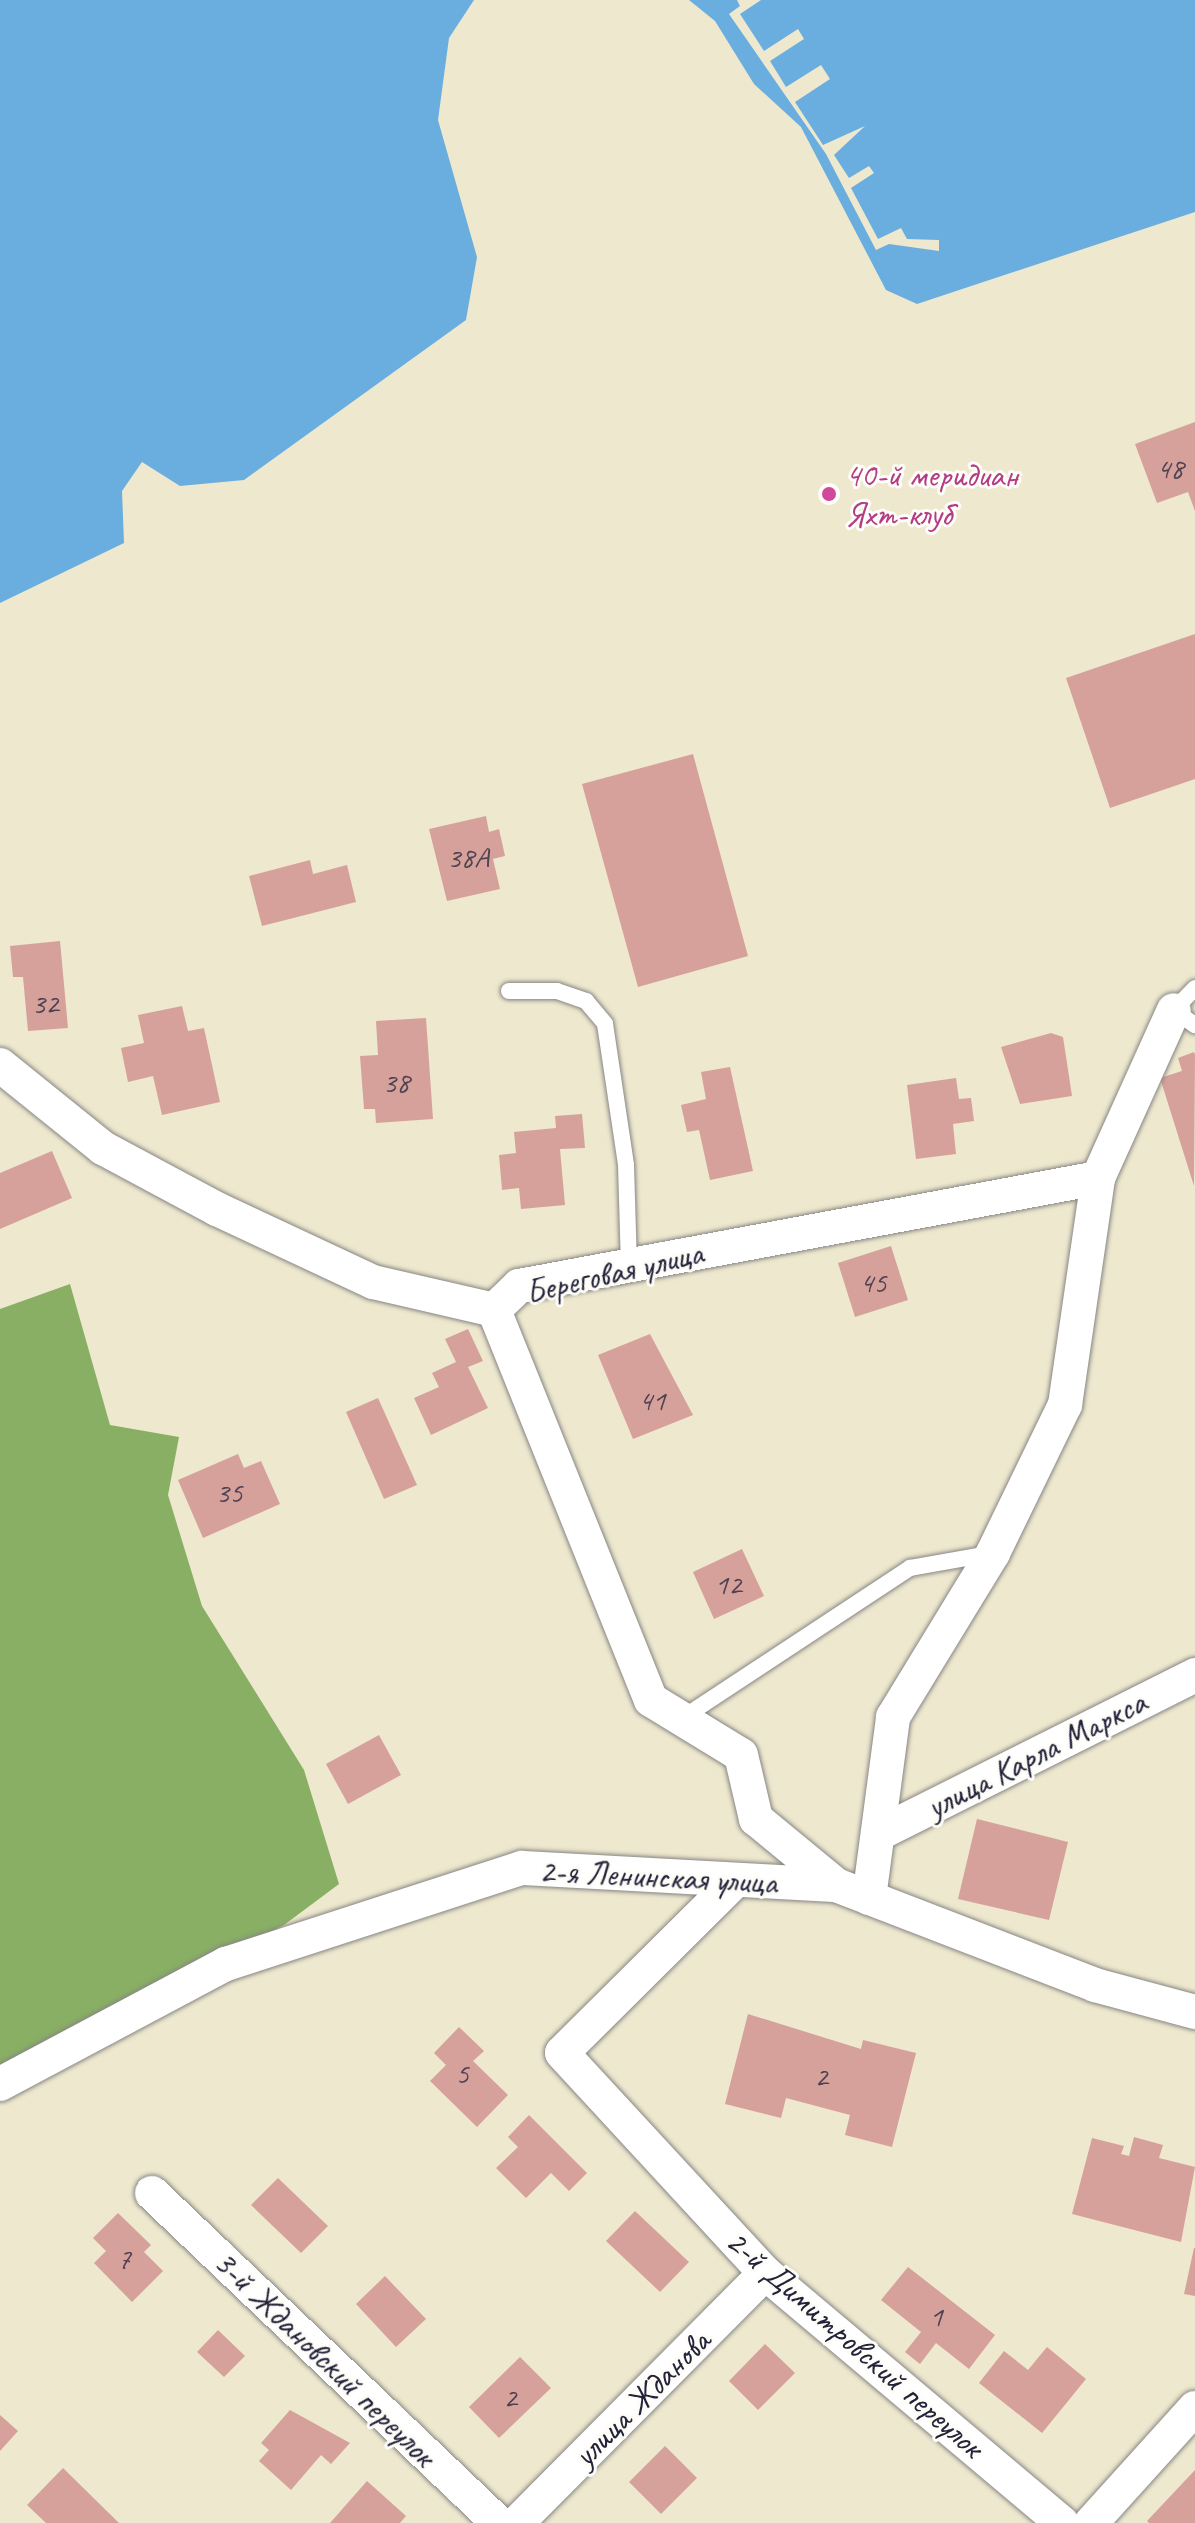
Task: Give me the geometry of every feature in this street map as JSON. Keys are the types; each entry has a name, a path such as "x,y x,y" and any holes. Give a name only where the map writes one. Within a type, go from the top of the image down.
{"street":[{"path":"869,1898 893,1717 993,1553 1065,1405 1098,1178 1188,1008"},
{"name":"Береговая улица","path":"0,1065 103,1148 217,1209 373,1282 494,1310 519,1286 1098,1178"},
{"path":"494,1310 651,1700 684,1717 741,1755 756,1819 836,1885"},
{"name":"улица Карла Маркса","path":"878,1834 1195,1675"},
{"name":"2-я Ленинская улица","path":"0,2084 226,1964 522,1868 836,1885 1095,1985 1195,2012"},
{"name":"2-й Димитровский переулок","path":"736,1880 562,2053 765,2273 1062,2523"},
{"name":"3-й Ждановский переулок","path":"152,2193 499,2523"},
{"name":"улица Жданова","path":"517,2523 765,2273"},
{"path":"1091,2523 1195,2408"}],"lane":[{"path":"509,991 557,991 586,1001 605,1024 626,1165 629,1266"},
{"path":"684,1717 910,1568 993,1553"}],"green space":[{"path":"70,1284 110,1425 179,1437 168,1495 202,1606 304,1770 339,1884 284,1925 0,2077 0,1309"}],"water":[{"path":"0,0 474,0 449,38 438,120 477,257 466,320 244,480 180,486 142,462 122,491 124,543 0,603"},
{"path":"689,0 1195,0 1195,212 917,304 886,290 801,127 754,84 715,21"}],"pier":[{"path":"737,0 761,0 740,14 764,51 798,29 804,39 770,61 786,87 821,65 830,79 795,102 823,145 865,126 834,155 849,178 869,166 874,173 851,188 878,239 901,228 907,239 939,240 939,251 889,244 876,250 826,154 729,14 740,6"}],"building":[{"path":"1195,422 1195,511 1188,492 1157,503 1135,444"},
{"path":"1195,634 1195,779 1110,808 1066,678"},
{"path":"693,754 748,956 638,987 582,784"},
{"path":"486,816 489,832 499,829 505,856 493,859 500,889 447,901 429,829"},
{"path":"310,860 313,874 347,865 356,902 262,926 249,876"},
{"path":"60,941 68,1028 28,1031 23,977 13,977 10,946"},
{"path":"182,1006 188,1031 204,1028 220,1102 162,1115 153,1076 128,1082 121,1048 144,1043 138,1015"},
{"path":"426,1018 433,1119 376,1123 375,1109 364,1109 360,1056 378,1055 376,1021"},
{"path":"1051,1033 1063,1037 1072,1096 1020,1104 1001,1047"},
{"path":"1194,1052 1194,1186 1160,1078 1182,1071 1178,1058"},
{"path":"730,1067 753,1171 710,1180 699,1130 687,1132 681,1105 706,1099 701,1072"},
{"path":"956,1078 959,1099 971,1098 974,1121 953,1124 956,1154 916,1159 907,1085"},
{"path":"582,1114 585,1148 560,1149 565,1205 521,1209 519,1188 502,1190 499,1155 516,1153 514,1132 556,1128 555,1116"},
{"path":"52,1151 72,1198 0,1229 0,1173"},
{"path":"891,1246 908,1300 855,1317 838,1263"},
{"path":"468,1329 483,1361 468,1367 488,1408 431,1435 414,1398 439,1387 432,1373 456,1362 445,1339"},
{"path":"650,1334 693,1415 633,1439 598,1355"},
{"path":"378,1398 417,1485 384,1499 346,1412"},
{"path":"238,1454 244,1468 261,1461 280,1504 203,1538 178,1480"},
{"path":"742,1549 764,1596 714,1619 693,1572"},
{"path":"379,1735 401,1775 348,1804 326,1764"},
{"path":"977,1819 1068,1842 1049,1920 958,1899"},
{"path":"748,2014 861,2049 863,2040 916,2053 892,2147 845,2135 850,2115 786,2098 781,2118 725,2104"},
{"path":"459,2027 484,2051 473,2061 508,2095 477,2127 430,2081 446,2065 434,2053"},
{"path":"529,2115 587,2173 569,2191 551,2173 526,2198 496,2168 518,2147 508,2137"},
{"path":"1134,2137 1163,2145 1159,2158 1195,2167 1181,2242 1072,2214 1092,2138 1124,2146 1121,2154 1129,2156"},
{"path":"278,2178 328,2226 301,2253 251,2205"},
{"path":"635,2211 689,2262 660,2292 606,2241"},
{"path":"118,2213 151,2245 144,2252 163,2271 132,2302 94,2263 106,2251 93,2238"},
{"path":"1195,2248 1195,2296 1184,2294"},
{"path":"908,2267 995,2335 969,2369 936,2343 920,2364 905,2352 921,2332 881,2300"},
{"path":"385,2276 426,2319 396,2347 356,2304"},
{"path":"218,2330 245,2356 224,2377 197,2352"},
{"path":"765,2344 795,2373 758,2410 729,2381"},
{"path":"1047,2347 1086,2379 1042,2433 979,2383 1004,2351 1028,2370"},
{"path":"520,2357 551,2388 499,2438 469,2407"},
{"path":"290,2410 350,2443 331,2464 321,2455 291,2490 259,2461 269,2450 261,2443"},
{"path":"0,2415 18,2431 0,2451"},
{"path":"665,2446 697,2478 661,2514 629,2482"},
{"path":"63,2468 119,2523 46,2523 27,2505"},
{"path":"1195,2470 1195,2523 1149,2523 1147,2521"},
{"path":"367,2481 406,2516 400,2523 330,2523"}],"place":[{"name":"40-й меридиан Яхт-клуб","path":"829,494"}]}
